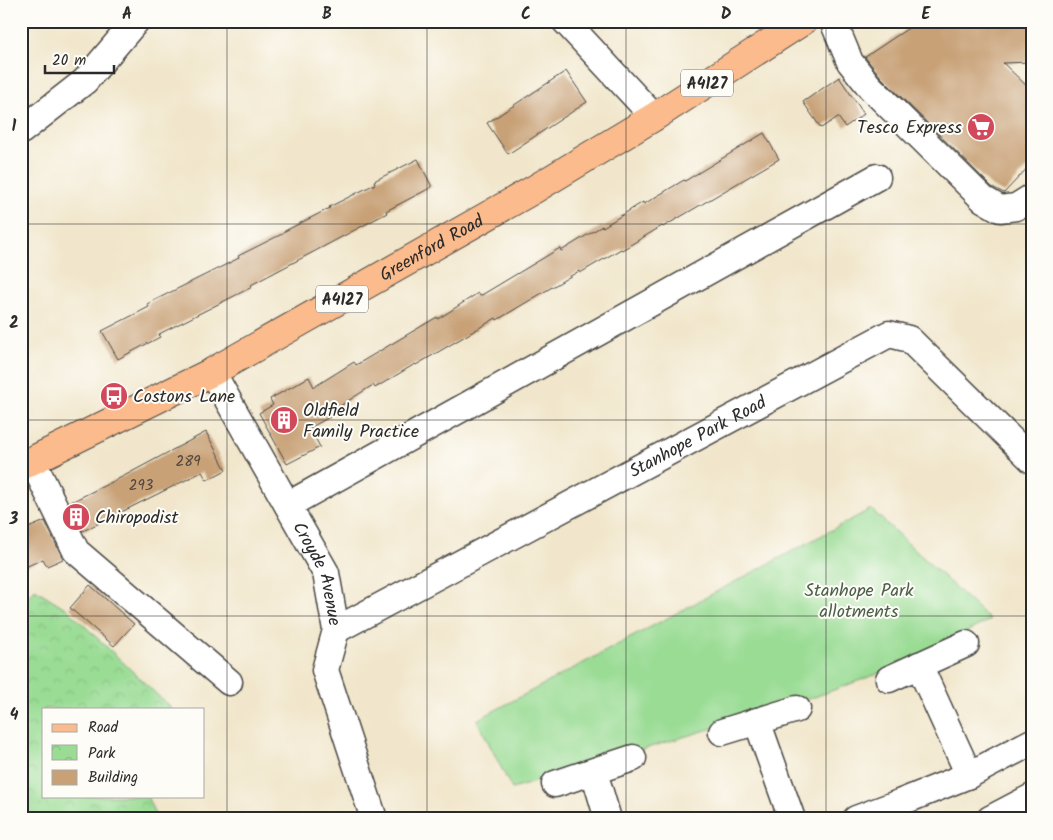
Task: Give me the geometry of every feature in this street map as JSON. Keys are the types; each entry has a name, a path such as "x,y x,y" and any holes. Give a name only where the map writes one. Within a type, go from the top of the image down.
{"main road":[{"name":"Greenford Road","path":"27,463 212,372 534,190 654,117 803,21"}],"street":[{"path":"21,131 85,81 136,21"},
{"path":"565,21 654,117"},
{"path":"837,31 850,62 870,87 984,199 1000,209 1016,207 1032,197"},
{"path":"288,505 877,177"},
{"name":"Stanhope Park Road","path":"336,630 888,334 909,339 1032,460"},
{"name":"Croyde Avenue","path":"212,372 326,573 336,630 326,670 374,819"},
{"path":"27,463 76,551 229,682"},
{"path":"889,679 966,644"},
{"path":"919,666 969,775"},
{"path":"722,732 796,709"},
{"path":"757,721 792,819"},
{"path":"856,819 969,775 1032,742"},
{"path":"555,784 633,758"},
{"path":"594,772 608,819"},
{"path":"990,819 1032,797"}],"green space":[{"name":"Stanhope Park allotments","path":"871,509 990,620 899,666 812,698 512,789 477,720"},
{"path":"35,589 67,609 171,708 42,708 42,798 148,798 157,819 21,819 21,604"}],"building":[{"name":"Tesco Express","path":"919,21 1032,21 1032,62 1003,63 1032,91 1032,163 1004,193 992,187 881,77 865,57"},
{"path":"566,71 587,102 508,154 487,123"},
{"path":"839,77 864,114 845,127 838,117 821,128 803,102"},
{"path":"764,133 779,159 663,227 580,273 579,271 497,320 496,318 375,388 373,385 329,413 331,416 310,428 320,447 287,464 259,413 273,405 270,399 309,377 314,387 354,362 356,365 437,317 438,319 478,293 480,296 560,248 561,251 643,202 644,204 685,181"},
{"path":"418,159 432,187 251,285 252,287 159,334 160,337 118,359 102,331 149,307 147,304 239,258 238,256 375,184 374,181"},
{"path":"206,432 226,470 207,480 202,472 83,531 69,503"},
{"path":"45,521 63,559 47,566 43,559 21,569 21,531"},
{"path":"90,585 134,624 114,646 70,608"}],"place":[{"name":"Tesco Express","path":"981,127"},
{"name":"Costons Lane","path":"114,396"},
{"name":"Oldfield Family Practice","path":"284,420"},
{"name":"Chiropodist","path":"76,517"}]}
